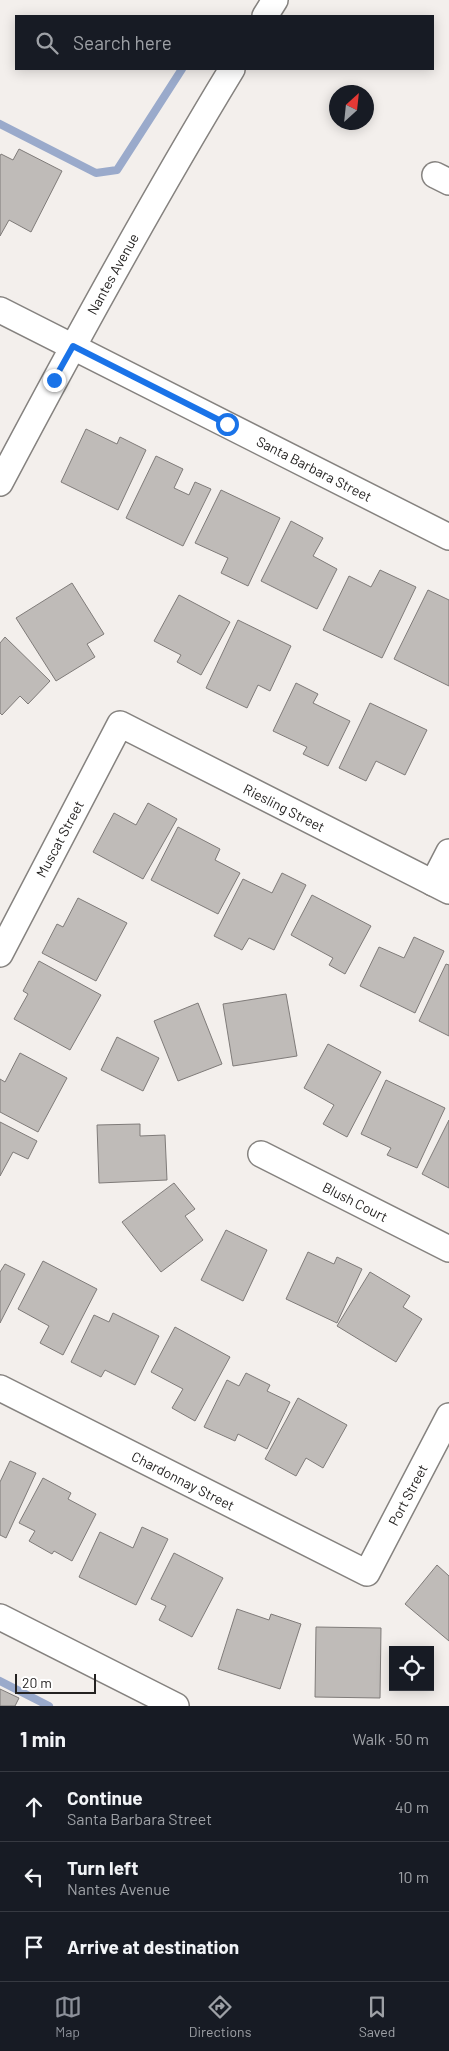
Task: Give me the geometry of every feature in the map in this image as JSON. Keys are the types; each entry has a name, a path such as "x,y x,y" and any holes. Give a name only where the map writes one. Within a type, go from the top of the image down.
{"street":[{"path":"266,15 275,0"},
{"name":"Nantes Avenue","path":"0,483 73,346 177,160 231,70"},
{"name":"Santa Barbara Street","path":"0,310 449,537"},
{"name":"Riesling Street","path":"120,724 441,887"},
{"name":"Muscat Street","path":"0,954 120,724"},
{"path":"441,887 449,852"},
{"name":"Blush Court","path":"261,1154 449,1249"},
{"name":"Chardonnay Street","path":"0,1388 367,1574"},
{"name":"Port Street","path":"367,1574 449,1416"},
{"path":"0,1617 176,1706"}],"building":[{"path":"19,149 62,171 31,232 9,220 0,236 0,156 1,154 13,160"},
{"path":"86,429 117,444 120,437 146,450 118,510 61,482"},
{"path":"156,456 183,469 174,488 189,495 195,482 211,489 183,546 126,518"},
{"path":"221,490 280,518 248,586 221,573 228,558 195,543"},
{"path":"291,521 323,538 313,556 337,569 317,609 261,581"},
{"path":"380,570 416,587 382,658 323,630 349,576 371,587"},
{"path":"72,583 104,634 87,644 95,657 56,681 16,618"},
{"path":"428,590 449,600 449,686 394,659"},
{"path":"179,595 230,622 201,675 177,662 181,655 154,641"},
{"path":"238,620 291,646 270,691 258,685 247,708 206,688"},
{"path":"5,637 50,681 28,704 20,696 2,715 0,713 0,643"},
{"path":"296,683 318,694 313,703 350,721 328,766 303,754 307,747 273,731"},
{"path":"370,703 427,730 405,775 376,761 366,781 339,768"},
{"path":"148,803 177,819 143,879 93,852 114,813 136,825"},
{"path":"178,827 220,849 215,860 240,873 218,914 151,880"},
{"path":"282,873 306,885 274,950 249,938 242,950 214,936 243,879 272,893"},
{"path":"312,895 371,926 345,974 329,965 333,958 291,935"},
{"path":"78,898 127,923 96,981 42,953 57,924 63,927"},
{"path":"414,937 444,951 415,1013 360,986 379,947 404,958"},
{"path":"39,961 101,995 70,1050 14,1019 28,994 23,991"},
{"path":"446,964 449,965 449,1036 419,1021"},
{"path":"286,994 297,1056 233,1066 223,1004"},
{"path":"198,1003 222,1064 178,1081 154,1021"},
{"path":"117,1037 159,1058 143,1091 101,1070"},
{"path":"328,1044 381,1072 347,1137 323,1124 334,1105 304,1088"},
{"path":"20,1053 67,1078 38,1132 0,1112 0,1079 5,1082"},
{"path":"386,1080 445,1108 417,1168 387,1155 391,1148 361,1134"},
{"path":"449,1120 449,1188 422,1174"},
{"path":"0,1122 37,1141 28,1159 13,1152 0,1176"},
{"path":"140,1124 140,1136 165,1135 167,1180 99,1183 97,1125"},
{"path":"174,1183 195,1209 185,1216 203,1240 161,1272 122,1222"},
{"path":"226,1230 267,1250 243,1301 201,1280"},
{"path":"308,1252 334,1264 337,1257 362,1269 337,1323 286,1299"},
{"path":"43,1261 97,1289 63,1355 40,1343 49,1326 18,1309"},
{"path":"5,1264 25,1274 0,1323 0,1272"},
{"path":"370,1272 410,1296 403,1307 422,1319 396,1362 337,1326"},
{"path":"113,1313 159,1336 135,1385 105,1370 101,1377 71,1362 94,1315 109,1322"},
{"path":"175,1327 230,1357 195,1421 172,1408 183,1389 151,1372"},
{"path":"246,1373 270,1385 267,1391 290,1402 267,1449 238,1434 235,1441 204,1427 227,1380 239,1386"},
{"path":"298,1398 347,1425 323,1468 306,1458 296,1476 265,1459"},
{"path":"10,1461 36,1473 6,1538 0,1535 0,1482"},
{"path":"43,1478 71,1493 68,1499 96,1514 72,1561 54,1551 52,1554 29,1541 35,1531 19,1523"},
{"path":"142,1527 168,1539 136,1605 79,1577 100,1532 133,1548"},
{"path":"174,1553 223,1578 192,1637 159,1620 166,1606 151,1599"},
{"path":"437,1565 449,1576 449,1641 405,1604"},
{"path":"237,1609 269,1620 271,1614 301,1624 280,1689 218,1669"},
{"path":"316,1627 381,1628 380,1698 315,1697"},
{"path":"0,1689 19,1698 15,1706 0,1706"}],"waterway":[{"path":"0,124 96,173 117,170 181,70"},
{"path":"0,1681 49,1706"}],"route":[{"path":"54,380 73,346 227,424"}]}
